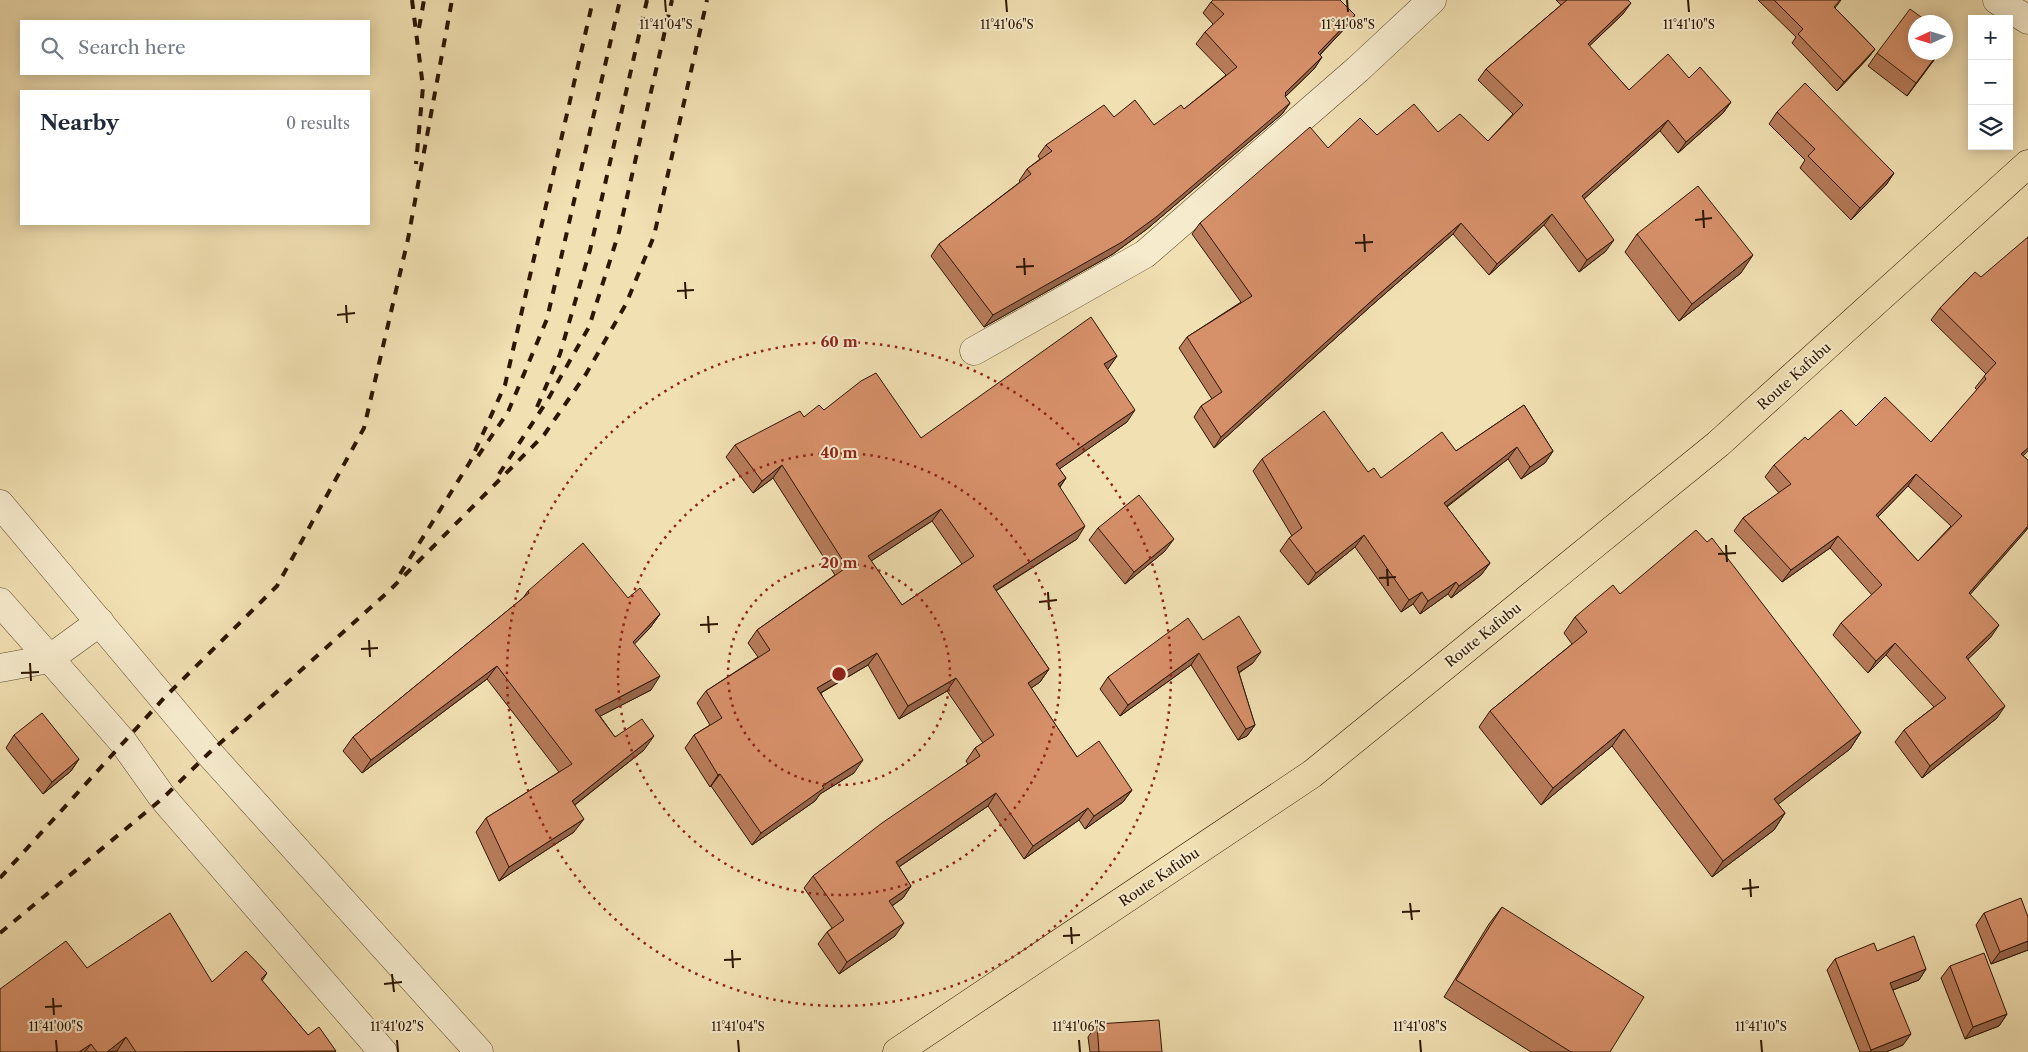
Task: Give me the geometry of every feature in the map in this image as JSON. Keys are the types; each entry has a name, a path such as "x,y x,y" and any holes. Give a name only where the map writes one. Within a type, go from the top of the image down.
{"main road":[{"name":"Route Kafubu","path":"897,1052 1312,774 1718,444 2028,164"}],"street":[{"path":"974,351 1145,254 1358,69 1432,0"},
{"path":"1997,0 2028,20"},
{"path":"0,504 209,753 479,1052"},
{"path":"0,602 123,742 163,798 383,1052"},
{"path":"0,668 49,659 100,622"}],"building":[{"path":"1213,0 1340,0 1355,15 1318,53 1322,57 1285,93 1290,103 1156,217 1122,242 993,315 939,244 1031,174 1027,169 1052,151 1046,145 1104,105 1114,117 1135,100 1154,125 1181,105 1184,109 1237,67 1205,32 1224,14 1211,2"},
{"path":"1567,0 1628,0 1631,3 1588,44 1629,90 1668,54 1689,78 1700,67 1731,102 1686,142 1668,120 1582,196 1614,240 1587,260 1552,214 1497,264 1461,223 1221,437 1201,406 1222,392 1187,337 1252,296 1200,223 1310,127 1328,148 1360,118 1377,135 1414,104 1438,132 1460,114 1488,141 1523,105 1486,69"},
{"path":"1774,0 1840,0 1834,7 1875,49 1844,82 1798,34 1803,29"},
{"path":"1910,9 1918,15 1908,15 1908,60 1933,60 1916,83 1877,53"},
{"path":"1805,83 1894,173 1860,208 1808,156 1815,149 1777,112"},
{"path":"1698,186 1753,255 1692,304 1637,234"},
{"path":"2028,237 2028,448 2021,454 2028,460 2028,526 1969,593 1999,625 1966,657 2005,706 1930,766 1904,730 1946,698 1895,643 1876,661 1841,623 1882,585 1838,536 1791,570 1743,518 1791,484 1774,465 1805,437 1808,440 1841,410 1856,426 1885,397 1931,442 1986,379 1984,376 1996,363 1940,308 1975,272 1981,277","holes":["1916,474 1962,516 1918,561 1876,515"]},
{"path":"1091,317 1117,356 1104,364 1135,410 1056,464 1066,478 1058,484 1085,526 993,586 1049,669 1028,683 1077,757 1099,741 1132,790 1094,816 1088,808 1033,846 996,793 896,862 911,886 889,901 904,923 847,962 827,932 844,920 813,876 882,823 980,756 975,748 994,735 956,678 908,706 877,653 817,688 863,760 822,786 824,788 761,833 720,774 718,775 694,735 722,718 706,691 770,650 757,630 847,567 782,465 762,481 735,445 800,411 804,417 819,405 824,410 861,381 876,373 921,438","holes":["941,509 974,556 902,605 868,556"]},
{"path":"1524,405 1553,451 1530,467 1517,447 1444,503 1490,563 1459,586 1456,582 1428,601 1422,592 1409,600 1364,535 1316,573 1289,538 1302,528 1262,459 1324,411 1368,472 1374,468 1381,478 1442,432 1456,451"},
{"path":"1139,495 1174,539 1134,572 1098,528"},
{"path":"1696,530 1707,542 1712,538 1861,732 1774,799 1785,813 1723,861 1624,729 1553,788 1490,711 1587,632 1575,617 1613,585 1620,594"},
{"path":"583,543 628,598 640,588 660,614 633,642 660,676 595,710 615,737 642,719 654,736 572,801 584,819 509,867 486,818 572,764 497,666 371,760 353,737 529,593 528,591"},
{"path":"1239,616 1261,652 1237,667 1255,725 1246,729 1199,653 1128,705 1108,677 1188,618 1203,640"},
{"path":"42,713 79,759 52,782 14,735"},
{"path":"2021,898 2028,917 2028,941 2000,952 1984,913"},
{"path":"1502,907 1644,997 1610,1052 1571,1052 1456,980"},
{"path":"170,913 212,982 246,951 267,973 261,979 308,1035 319,1027 336,1051 136,1052 126,1037 107,1052 97,1052 91,1044 79,1052 0,1052 0,989 66,941 87,968"},
{"path":"1914,936 1926,969 1890,983 1911,1034 1871,1050 1835,959 1874,943 1877,951"},
{"path":"1984,953 2007,1014 1973,1027 1950,966"},
{"path":"1159,1020 1162,1052 1099,1052 1097,1024"}],"railway":[{"path":"412,0 423,87 416,164"},
{"path":"419,28 424,0"},
{"path":"0,878 164,698 277,586 364,428 408,239 452,0"},
{"path":"400,574 470,462 505,385 593,0"},
{"path":"478,456 508,412 547,319 620,0"},
{"path":"537,407 560,354 590,250 647,0"},
{"path":"499,474 547,401 589,327 619,232 672,0"},
{"path":"0,933 163,798 209,753 389,591 544,435 586,374 626,304 654,236 707,0"}]}
